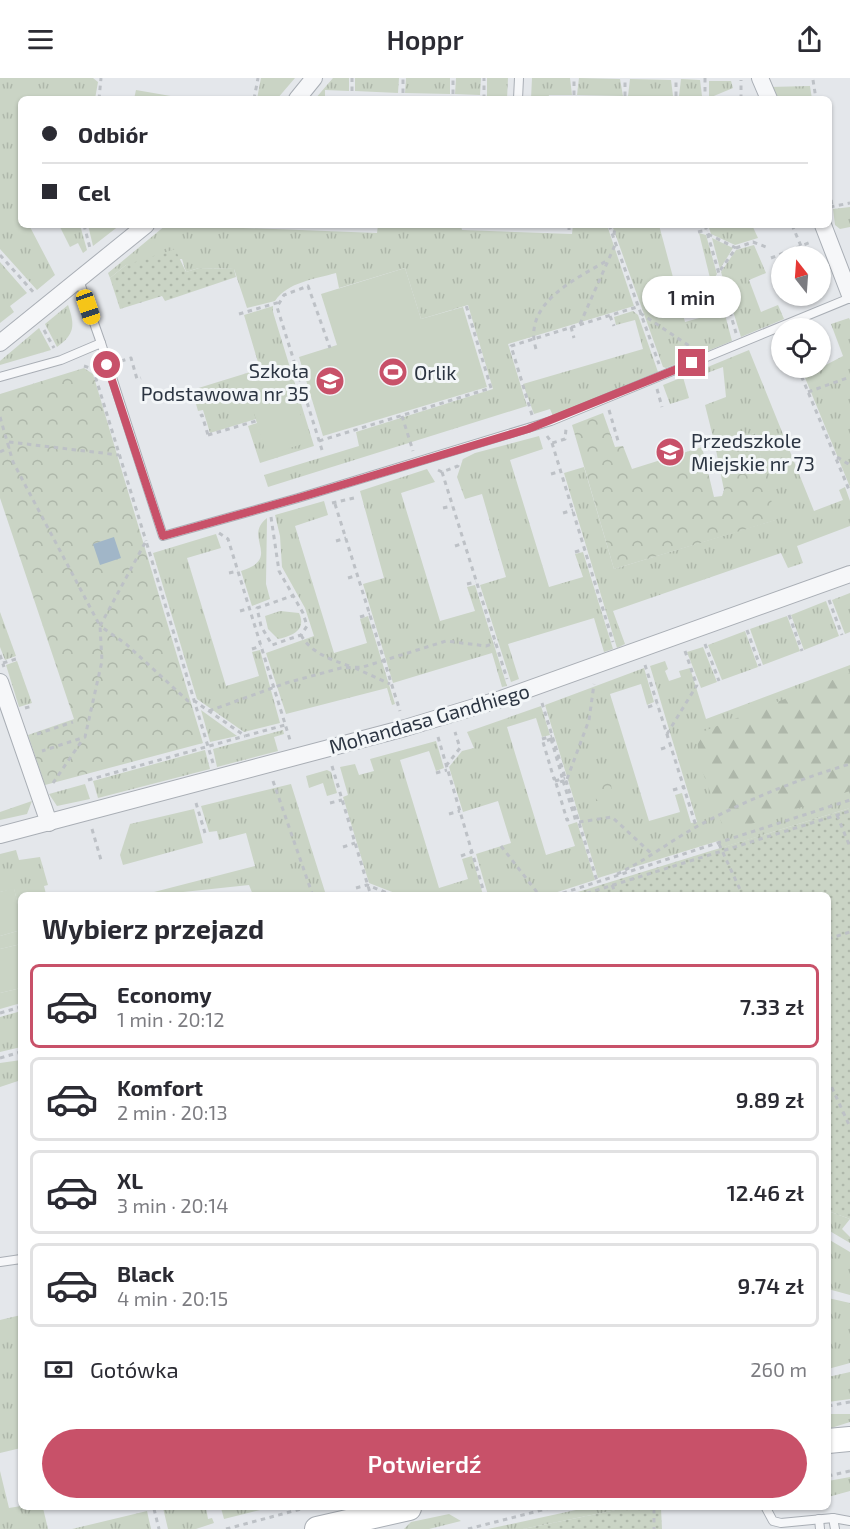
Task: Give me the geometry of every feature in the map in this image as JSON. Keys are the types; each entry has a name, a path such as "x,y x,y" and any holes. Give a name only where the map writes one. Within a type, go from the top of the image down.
{"main road":[{"path":"831,1441 850,1439"},
{"path":"316,1529 395,1514"}],"street":[{"path":"299,96 314,78"},
{"path":"760,78 768,96"},
{"path":"0,343 143,228"},
{"path":"825,230 850,296"},
{"name":"Mohandasa Gandhiego","path":"0,835 405,728 511,695 850,574"},
{"path":"1,688 49,823"}],"lane":[{"path":"518,96 519,78"},
{"path":"79,280 163,536 268,507 536,426 739,344 850,296"},
{"path":"0,377 61,360 100,343"},
{"path":"0,1262 18,1259"},
{"path":"767,1510 774,1525 802,1525 819,1519 833,1518 850,1521"},
{"path":"833,1518 835,1529"},
{"path":"819,1519 820,1529"}],"path":[{"path":"99,96 101,78"},
{"path":"255,96 258,78"},
{"path":"352,78 352,91"},
{"path":"403,78 403,93"},
{"path":"453,78 453,94"},
{"path":"484,78 484,96"},
{"path":"574,78 574,95"},
{"path":"625,78 625,96"},
{"path":"676,78 676,96"},
{"path":"705,78 705,96"},
{"path":"741,78 741,96"},
{"path":"813,80 816,96"},
{"path":"832,206 850,203"},
{"path":"85,228 91,252"},
{"path":"610,228 663,375"},
{"path":"580,324 615,242 615,228"},
{"path":"706,228 739,344"},
{"path":"793,228 801,246 825,230"},
{"path":"698,232 707,232 736,248"},
{"path":"719,272 736,248 753,242 766,247"},
{"path":"0,255 45,307"},
{"path":"536,349 533,339 537,320 551,296 608,260"},
{"path":"711,280 720,278"},
{"path":"321,450 277,307 284,295 308,286 330,348"},
{"path":"239,314 280,302"},
{"path":"319,441 491,388 466,305"},
{"path":"536,426 511,346 580,324 638,309 705,357"},
{"path":"610,316 614,326"},
{"path":"571,327 574,338"},
{"path":"80,366 87,365 93,369 218,777"},
{"path":"808,392 850,377"},
{"path":"802,378 850,492"},
{"path":"129,382 137,379"},
{"path":"656,385 662,406"},
{"path":"607,405 619,444"},
{"path":"200,416 202,416 208,436 256,421"},
{"path":"402,416 411,443"},
{"path":"0,417 14,462 100,626 102,661 85,737 77,744 49,790"},
{"path":"552,443 618,657"},
{"path":"0,452 9,444 136,456"},
{"path":"835,456 850,465"},
{"path":"551,474 561,471"},
{"path":"442,472 511,695"},
{"path":"335,504 405,728"},
{"path":"443,508 452,506"},
{"path":"268,507 279,571 303,613 307,626 301,635 272,645 261,626 257,608 292,596"},
{"path":"563,513 573,510"},
{"path":"216,531 228,539 294,756"},
{"path":"336,541 346,538"},
{"path":"100,626 146,541"},
{"path":"455,546 464,543"},
{"path":"149,551 160,548"},
{"path":"575,552 585,549"},
{"path":"229,573 238,571"},
{"path":"348,578 358,575"},
{"path":"467,584 476,582"},
{"path":"828,598 842,635"},
{"path":"240,611 249,608"},
{"path":"788,613 802,651"},
{"path":"360,617 370,614"},
{"path":"100,626 126,644 188,701 193,700 245,736"},
{"path":"746,628 760,666"},
{"path":"301,635 306,644 324,657 392,685"},
{"path":"209,711 286,683 352,668 446,641 486,646 495,643"},
{"path":"705,644 719,681"},
{"path":"252,649 261,646"},
{"path":"667,734 697,686 685,651"},
{"path":"3,663 16,659"},
{"path":"645,665 697,827"},
{"path":"566,779 589,720 594,684"},
{"path":"542,703 597,881"},
{"path":"648,707 657,704"},
{"path":"36,734 73,722"},
{"path":"88,780 285,725"},
{"path":"436,773 447,768 460,748 455,732"},
{"path":"542,739 552,736"},
{"path":"27,756 85,737"},
{"path":"438,737 484,892"},
{"path":"551,740 562,776 554,780 543,742 551,740"},
{"path":"660,749 670,746"},
{"path":"267,764 312,892"},
{"path":"603,879 653,855 697,827 758,795 850,764"},
{"path":"332,766 370,892"},
{"path":"554,780 566,779"},
{"path":"563,781 575,818 567,821 556,783 563,781"},
{"path":"673,790 684,787"},
{"path":"330,804 342,800"},
{"path":"565,892 850,800"},
{"path":"196,803 205,833"},
{"path":"449,814 460,811"},
{"path":"590,892 850,811"},
{"path":"837,815 850,847"},
{"path":"567,821 612,817 653,855"},
{"path":"92,829 101,860"},
{"path":"343,847 355,843"},
{"path":"719,844 741,892"},
{"path":"501,846 537,892"},
{"path":"461,856 472,852"},
{"path":"356,888 368,885 385,892"},
{"path":"612,885 615,892"},
{"path":"831,938 850,932"},
{"path":"0,1012 18,1008"},
{"path":"0,1058 18,1053"},
{"path":"831,1086 850,1127"},
{"path":"831,1405 850,1402"},
{"path":"831,1475 850,1471"},
{"path":"154,1510 159,1529"},
{"path":"226,1529 297,1510"},
{"path":"468,1529 542,1510"},
{"path":"654,1510 654,1529"}],"green space":[{"path":"0,78 93,78 98,82 96,96 18,96 18,228 31,228 55,275 37,290 0,249"},
{"path":"261,78 295,78 280,96 258,96"},
{"path":"333,78 349,78 349,91 325,90 325,96 318,96"},
{"path":"355,78 399,78 398,93 355,91"},
{"path":"406,78 450,78 450,94 405,93"},
{"path":"456,78 481,78 480,95 455,94"},
{"path":"487,78 508,78 507,96 487,96"},
{"path":"532,78 570,78 572,95 531,96"},
{"path":"579,78 620,79 623,96 577,95"},
{"path":"630,79 671,80 673,96 628,96"},
{"path":"681,79 700,80 702,96 679,96"},
{"path":"709,81 731,81 733,88 709,96"},
{"path":"810,86 812,96 772,96 769,87"},
{"path":"136,90 171,96 135,96"},
{"path":"850,207 850,227 840,229 835,225 833,209"},
{"path":"60,228 81,228 87,250 83,253 78,243 70,247"},
{"path":"89,228 116,228 93,246"},
{"path":"162,228 245,228 377,233 378,228 462,228 462,230 572,234 573,228 608,228 634,306 508,344 527,406 268,487 264,475 359,446 356,432 493,389 468,305 421,319 405,268 339,288 336,273 294,285 275,301 247,308 234,269 199,268 186,272 182,259 126,265 110,278 108,273"},
{"path":"613,228 660,228 685,322 724,311 732,341 666,368 663,367"},
{"path":"709,228 753,228 758,238 735,245 711,234"},
{"path":"699,233 706,235 717,274 715,277 710,278"},
{"path":"712,238 733,248 720,269"},
{"path":"754,245 766,273 749,280 761,312 778,306 784,318 771,318 771,324 741,337 721,272 736,250"},
{"path":"175,249 186,272 199,268 234,269 236,277 165,301 162,296 120,309 110,278 126,265"},
{"path":"0,262 27,293 10,306 14,312 0,323"},
{"name":"Orlik","path":"405,268 421,319 463,307 487,387 323,436 299,357 337,345 321,294"},
{"path":"68,305 72,318 72,329 67,338 57,347 45,324"},
{"path":"273,306 314,446 260,463 248,426 257,423 267,455 256,419 210,433 203,410 198,411 192,390 260,369 244,315"},
{"path":"633,311 638,315 658,372 553,416 550,409 534,414 523,384 643,349 635,320 616,325 614,317"},
{"path":"849,318 850,320 850,487 805,378 831,378 831,362 843,356 831,324"},
{"path":"39,328 51,350 0,365 0,361"},
{"path":"749,350 814,511 843,500 839,490 845,487 850,501 850,526 797,546 803,563 788,568 781,553 613,611 625,644 617,648 564,473 584,467 614,569 775,520 755,433 715,445 705,405 726,397 723,367 699,376 698,371"},
{"path":"84,368 93,374 203,743 45,785 28,735 74,719 0,498 0,394"},
{"path":"286,368 309,442 267,455 244,381"},
{"path":"683,377 689,398 670,404 663,385"},
{"name":"Przedszkole Miejskie nr 73","path":"603,413 615,447 623,446 632,469 702,447 714,497 722,496 724,490 715,445 755,433 776,520 614,569 572,425"},
{"path":"539,436 543,449 510,460 549,587 583,577 575,554 583,552 613,649 604,652 594,618 508,644 519,679 511,682 480,585 506,577 482,494 465,499 457,477 463,459 475,453"},
{"path":"427,469 435,482 401,493 440,621 475,611 467,587 475,585 507,686 502,687 492,653 393,683 363,584 384,578 360,491"},
{"path":"324,501 328,515 295,526 334,653 367,643 360,619 368,616 395,704 392,705 387,688 286,714 266,653 314,636 305,608 282,567 280,536 275,515"},
{"path":"267,518 266,584 270,599 252,606 241,571 253,566 259,560 261,554 258,532 260,525"},
{"path":"216,534 221,548 187,558 226,686 259,676 252,652 260,650 280,723 244,732 197,699 153,553"},
{"path":"850,593 850,632 845,634 832,600"},
{"path":"826,601 839,636 804,650 791,615"},
{"path":"280,611 299,613 301,624 293,634 278,639 268,629 265,616"},
{"path":"0,612 16,656 5,660 0,647"},
{"path":"787,616 800,651 763,665 750,629"},
{"path":"745,631 758,667 722,680 708,645"},
{"path":"703,647 717,682 701,688 687,652"},
{"path":"17,661 32,703 19,707 6,665"},
{"path":"665,661 668,669 665,671 669,681 681,677 679,671 690,668 706,719 850,665 850,808 721,848 718,841 598,878 545,705 644,668 654,702 647,705 641,684 610,694 649,821 680,812 675,795 682,793 691,823 697,822 650,666"},
{"path":"850,673 850,791 745,826 722,824 699,762 697,734"},
{"path":"541,706 550,735 542,737 536,718 507,727 546,855 575,846 568,825 577,822 595,880 557,892 487,892 476,854 511,843 498,801 463,812 449,767 462,751 474,748 467,732"},
{"path":"201,710 237,736 210,742"},
{"path":"283,730 284,734 274,737 278,751 217,767 213,749"},
{"path":"436,741 444,768 436,771 429,751 400,760 439,888 468,879 462,859 472,856 482,892 392,892 369,883 343,797 348,795 340,767 355,764 359,775 374,771 370,759"},
{"path":"205,750 210,769 98,798 93,781"},
{"path":"327,770 331,772 337,793 327,796 323,783 309,788 306,776"},
{"path":"611,778 612,801 596,801 595,779"},
{"path":"85,784 90,799 57,806 49,794"},
{"path":"291,784 325,892 252,892 249,885 183,892 154,892 255,866 246,833 219,840 217,831 209,832 201,806"},
{"path":"32,801 27,814 0,820 0,812"},
{"path":"850,808 850,1219 831,1212 831,892 578,892"},
{"path":"194,809 203,843 123,865 120,855 130,824"},
{"path":"16,850 19,860 40,857 48,885 44,886 46,892 18,892 18,905 14,889 0,892 0,854"},
{"path":"14,888 18,905 18,931 0,936 0,892"},
{"path":"18,931 18,945 0,949 0,936"},
{"path":"18,945 18,989 0,993 0,949"},
{"path":"18,989 18,1004 0,1009 0,993"},
{"path":"18,1012 18,1048 0,1052 0,1017"},
{"path":"18,1060 18,1081 0,1087 0,1063"},
{"path":"831,1212 850,1219 842,1229 850,1237 850,1243 831,1232"},
{"path":"831,1241 850,1252 850,1295 831,1290"},
{"path":"831,1299 850,1303 850,1363 831,1368"},
{"path":"18,1316 18,1449 0,1453 0,1320"},
{"path":"850,1372 850,1399 831,1402 831,1376"},
{"path":"831,1414 850,1414 850,1422 831,1428"},
{"path":"0,1471 9,1508 18,1506 18,1510 43,1510 48,1529 0,1529"},
{"path":"850,1477 850,1491 831,1496 831,1480"},
{"path":"163,1510 206,1510 208,1519 212,1518 214,1523 196,1529 168,1529"},
{"path":"222,1510 260,1510 224,1519"},
{"path":"576,1510 616,1510 523,1529 488,1529"},
{"path":"616,1510 661,1510 662,1529 523,1529"},
{"path":"147,1511 151,1529 72,1529"},
{"path":"449,1514 461,1521 429,1529 404,1529 411,1522"}],"water":[{"path":"114,537 121,558 100,565 93,544"}],"place":[{"name":"Orlik","path":"393,372"},
{"name":"Szkoła Podstawowa nr 35","path":"330,381"},
{"name":"Przedszkole Miejskie nr 73","path":"670,452"}],"route":[{"path":"107,365 159,531 163,536 528,429 692,363"}]}
